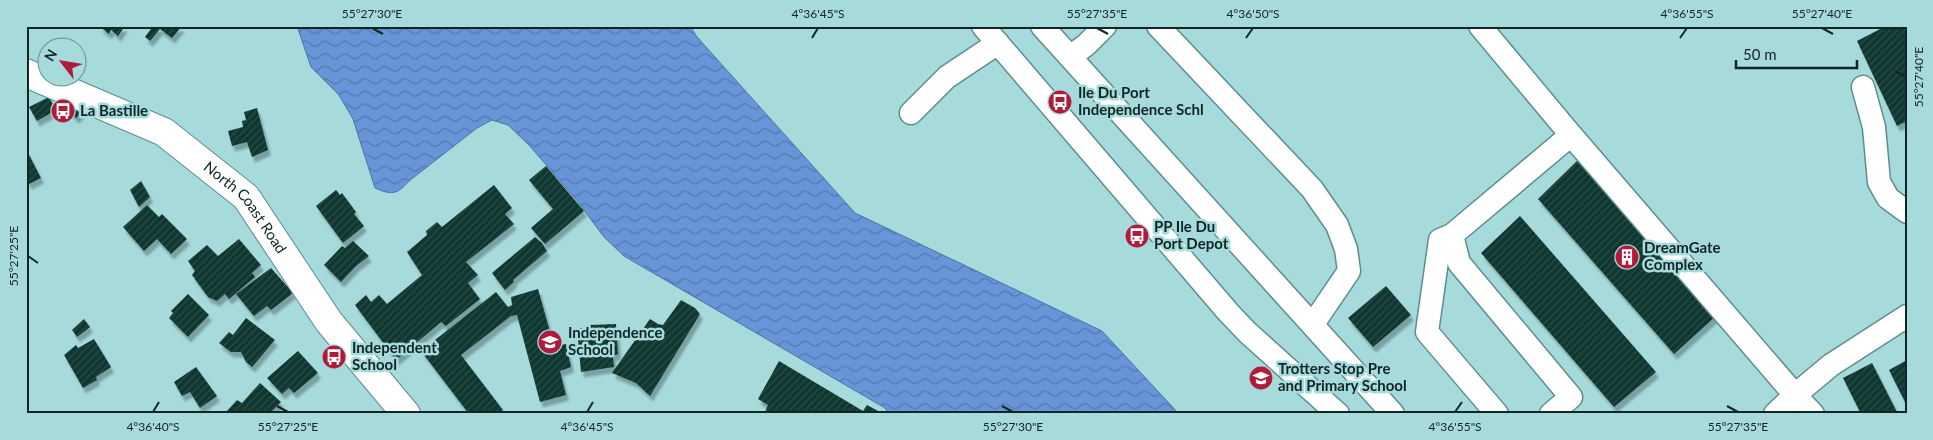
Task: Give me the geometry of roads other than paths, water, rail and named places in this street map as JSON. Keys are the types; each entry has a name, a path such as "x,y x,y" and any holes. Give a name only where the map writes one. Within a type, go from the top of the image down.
{"main road":[{"name":"North Coast Road","path":"26,73 164,132 246,197 329,322 406,414"}],"street":[{"path":"983,26 1228,312 1247,332 1338,414"},
{"path":"1042,26 1393,414"},
{"path":"1070,58 1105,26"},
{"path":"1158,26 1312,190 1338,225 1346,249 1349,271 1313,324"},
{"path":"1480,26 1794,395 1813,414"},
{"path":"911,113 947,77 998,43"},
{"path":"1863,86 1874,127 1879,182 1888,198 1907,212"},
{"path":"1497,414 1427,332 1440,240 1452,235 1571,135"},
{"path":"1452,235 1458,263 1571,397 1551,414"},
{"path":"1775,414 1794,395 1831,365 1907,316"}],"water":[{"path":"297,26 690,26 697,37 855,213 1102,331 1179,414 889,414 885,408 624,256 604,237 578,202 529,145 508,125 492,120 477,128 401,189 390,193 375,188 353,119 339,95 311,67"}],"place":[{"name":"Ile Du Port Independence Schl","path":"1060,102"},
{"name":"La Bastille","path":"63,111"},
{"name":"PP Ile Du Port Depot","path":"1137,236"},
{"name":"DreamGate Complex","path":"1627,257"},
{"name":"Independence School","path":"550,342"},
{"name":"Independent School","path":"334,357"},
{"name":"Trotters Stop Pre and Primary School","path":"1261,378"}]}
